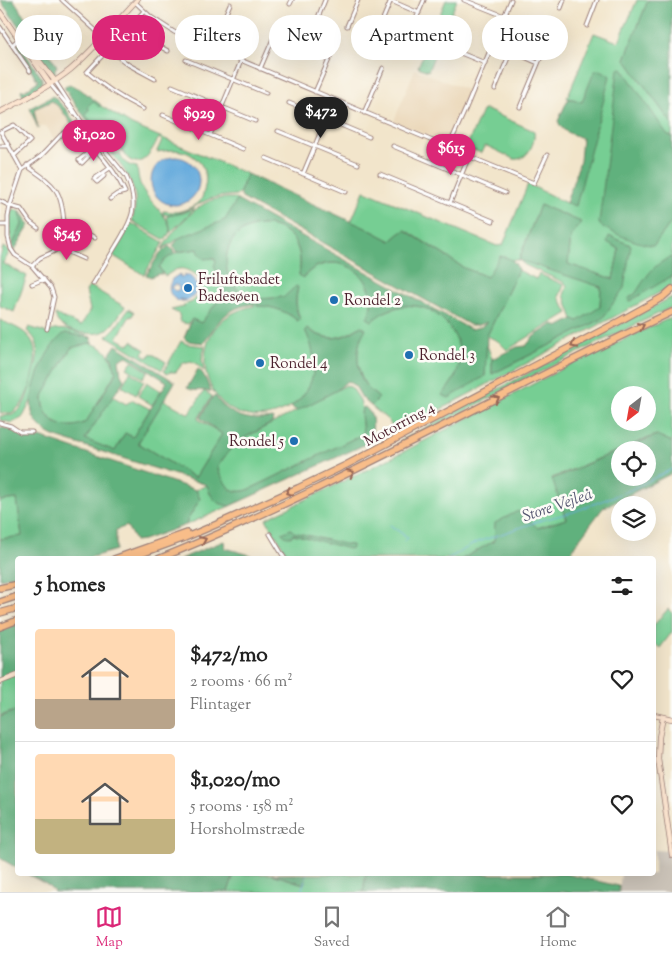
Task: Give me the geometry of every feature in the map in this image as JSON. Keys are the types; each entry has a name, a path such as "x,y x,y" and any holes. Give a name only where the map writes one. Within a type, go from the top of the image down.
{"highway":[{"name":"Motorring 4","path":"135,556 182,539 250,510 387,444 663,297 672,290"},
{"path":"663,297 672,294"},
{"name":"Motorring 4","path":"167,556 343,477 672,312"},
{"path":"122,556 250,510"},
{"path":"0,588 15,585"},
{"path":"0,602 15,597"},
{"path":"0,613 15,609"},
{"path":"0,627 15,621"}],"street":[{"path":"62,0 92,26"},
{"path":"319,15 325,0"},
{"path":"347,26 358,0"},
{"path":"384,15 390,0 419,13 424,0"},
{"path":"464,0 502,15"},
{"path":"504,15 511,0"},
{"path":"561,8 564,0"},
{"path":"587,26 597,0"},
{"path":"123,15 136,1 144,11 175,32"},
{"path":"225,15 230,4"},
{"path":"140,15 144,11"},
{"path":"0,12 15,32"},
{"path":"0,27 30,71"},
{"path":"0,112 53,82 82,59 92,48"},
{"path":"260,69 269,48"},
{"path":"472,58 485,63"},
{"path":"34,60 53,82 69,108 126,176 131,186 133,209 129,225 93,284"},
{"path":"98,60 87,72 113,92 143,108"},
{"path":"122,60 155,79"},
{"path":"186,60 266,93"},
{"path":"315,92 329,60"},
{"path":"448,146 486,60"},
{"path":"495,89 506,60"},
{"path":"531,60 538,63"},
{"path":"520,107 539,60"},
{"path":"210,135 241,61 534,183 547,154"},
{"path":"364,113 383,68"},
{"path":"172,86 255,121"},
{"path":"303,174 334,100"},
{"path":"289,103 369,136"},
{"path":"162,115 243,149"},
{"path":"47,329 51,321 54,297 51,288 44,279 32,266 15,255 11,249 8,237 10,206 22,170 36,160 61,135 81,121"},
{"path":"14,156 30,141 14,125 0,132 22,170"},
{"path":"72,128 94,148 119,178 125,192 117,194 110,199"},
{"path":"278,131 358,164"},
{"path":"0,146 8,145"},
{"path":"393,146 505,193"},
{"path":"88,154 94,148"},
{"path":"450,203 469,156"},
{"path":"266,158 346,192"},
{"path":"27,165 49,181 59,194 62,203 64,226 63,240 59,248 53,253 40,258 32,266"},
{"path":"104,173 110,168"},
{"path":"380,174 493,221"},
{"path":"0,201 21,209 30,222 38,228"},
{"path":"0,225 8,225"},
{"path":"70,252 79,242 90,235 95,238"},
{"path":"59,248 84,259"},
{"path":"32,284 44,279"},
{"path":"0,423 20,432 32,432"},
{"path":"270,534 284,556"},
{"path":"0,682 15,676"},
{"path":"656,715 672,719"},
{"path":"663,717 659,737 658,759 672,854"}],"shaded area":[{"path":"415,69 469,91 447,143 394,121"},
{"path":"52,101 61,109 72,125 54,139 46,126 38,127 34,109"},
{"path":"656,850 669,851 672,892 619,892 621,876 656,876"}],"green space":[{"path":"0,0 14,0 24,15 15,15 15,21"},
{"path":"446,0 457,0 451,15 440,15"},
{"path":"637,0 648,0 625,59 672,124 672,137 667,134 654,245 672,221 672,286 396,433 388,420 371,406 379,398 366,386 358,365 359,345 362,334 361,326 347,334 334,338 321,336 307,328 305,330 314,351 314,373 306,391 294,404 277,413 259,417 240,414 224,404 211,387 206,370 205,353 211,335 220,322 239,310 254,306 255,299 236,288 230,280 227,270 228,250 236,236 249,228 264,225 279,228 291,237 299,253 299,275 303,278 314,268 337,263 361,275 370,291 371,305 368,317 409,305 426,309 444,320 456,338 460,358 455,376 442,395 449,397 485,376 486,342 492,359 492,374 602,319 624,287 619,249 613,279 568,264 571,236 581,222 540,205 519,259 601,287 600,308 578,321 573,319 564,295 567,286 565,283 525,265 519,260 505,257 487,277 464,268 406,230 391,241 351,222 365,191 497,246 503,245 528,184 566,203 576,205 595,72 582,102 567,98 594,33 619,41","holes":["298,288 296,304 300,319 298,321 289,314 279,310 257,306 258,299 281,296 283,298"]},
{"path":"648,0 672,0 672,124 625,59"},
{"path":"24,60 30,60 42,78 42,84 23,97 21,90 24,91 38,81"},
{"path":"43,60 53,60 57,66 55,74 52,73"},
{"path":"421,60 432,60 428,71 418,67"},
{"path":"622,68 667,134 672,137 672,221 654,245 626,238 604,228 599,223 618,69"},
{"path":"598,70 610,76 576,206 566,203 580,161 582,138 565,131 558,121 568,99 582,102 594,72"},
{"path":"69,84 80,89 101,105 99,107 93,101 88,106 89,109 86,115 90,121 88,122 64,88"},
{"path":"53,96 66,109 75,123 72,125 61,109 52,101 34,109 38,129 30,108"},
{"path":"93,101 132,125 247,174 239,194 213,198 175,214 163,214 163,211 177,212 184,210 200,201 206,180 203,169 197,159 181,151 157,152 162,140 159,138 148,156 140,162 130,160 120,148 115,151 114,146 107,141 85,115 89,109 87,106"},
{"path":"484,110 534,131 534,141 527,154 519,159 514,159 487,146 484,147 481,153 468,148 469,141"},
{"path":"90,125 112,152 120,154 127,164 137,167 143,190 169,224 170,232 165,240 132,221 135,200 129,178 116,159 88,126"},
{"path":"247,174 391,241 405,230 464,268 487,277 500,256 512,260 518,270 487,336 485,376 449,398 442,395 455,376 460,359 456,340 444,321 435,313 425,308 403,306 393,308 372,321 367,318 371,303 370,289 363,278 353,269 341,264 328,263 315,268 303,278 299,275 299,253 292,238 279,228 264,225 249,228 236,236 228,250 227,270 230,280 241,292 255,299 254,304 237,308 230,312 218,322 204,343 187,341 184,338 192,319 201,323 221,297 223,286 214,266 216,261 214,258 204,259 199,254 198,249 176,252 173,246 179,238 225,220 237,200 470,329 481,327 487,322 470,325 242,198 240,192"},
{"path":"222,198 234,198 237,200 225,220 179,238 162,249 176,229 203,204"},
{"path":"540,205 581,222 571,236 568,264 613,279 619,249 607,242 609,236 631,245 624,288 602,319 492,374 492,359 517,347 526,346 533,337 553,324 558,327 573,319 578,321 600,307 601,287 519,260"},
{"path":"195,208 170,233 167,216 183,213"},
{"path":"12,209 20,211 22,225 12,246 10,218"},
{"path":"20,211 30,225 14,251 12,246 22,225"},
{"path":"131,223 163,242 144,275 112,255"},
{"path":"169,246 174,254 159,267 163,274 151,277 146,275 160,253"},
{"path":"3,247 10,251 2,263 27,276 14,312 0,306 0,257"},
{"path":"198,249 214,258 223,286 221,297 201,323 192,319 188,324 180,322 179,314 171,310 184,307 184,305 199,298 201,286 199,279 195,274 182,269 175,270 165,276 159,267 171,255"},
{"path":"672,257 672,276 630,301 628,300 635,294 655,267"},
{"path":"518,270 536,279 539,274 564,285 559,297 568,313 507,350 498,341 487,336"},
{"path":"90,286 125,307 111,326 100,333 73,331 62,326 55,314 81,326 90,310 86,291"},
{"path":"296,286 298,287 296,307 300,319 298,321 289,314 279,310 257,306 258,299 281,296 283,298"},
{"path":"672,297 672,307 587,348 401,444 400,441"},
{"path":"128,309 134,312 117,338 129,345 132,341 145,350 143,354 148,358 151,353 166,362 162,370 107,336 116,327"},
{"path":"672,317 672,442 656,435 641,441 611,441 611,454 552,478 566,519 494,541 467,556 288,556 266,519 401,453 575,362"},
{"path":"0,320 21,330 31,339 34,345 35,362 30,386 38,349 35,339 27,331 29,327 46,334 51,331 62,330 91,337 65,333 57,340 38,373 32,399 24,415 12,423 0,420 0,416 7,416 17,412 24,404 30,387 22,404 12,413 0,413"},
{"path":"361,326 366,329 358,349 359,370 364,383 379,398 371,406 362,398 355,386 347,381 337,390 297,411 291,407 307,390 313,372 313,351 305,330 307,328 321,336 334,338 348,334"},
{"path":"65,333 91,338 92,343 71,348 43,396 46,413 50,419 56,423 70,426 86,422 116,373 112,358 109,355 116,345 175,382 138,443 195,478 222,434 200,418 212,398 215,396 226,408 240,416 255,419 273,418 272,423 233,445 218,466 218,471 227,485 235,491 248,490 359,436 363,433 361,414 362,408 365,407 372,418 371,434 366,444 230,506 221,504 214,500 207,485 59,438 41,427 33,416 31,407 32,396 39,371 58,339","holes":["127,356 167,382 133,437 125,433 115,451 85,439 124,380 121,375 119,360"]},
{"path":"181,341 187,344 205,346 202,359 204,371 191,361 183,363 176,372 167,374 164,371"},
{"path":"89,343 100,347 107,353 116,372 86,422 78,426 64,426 51,419 46,412 43,396 71,348"},
{"path":"132,361 148,371 143,378 127,368"},
{"path":"198,369 204,376 211,391 187,388"},
{"path":"130,372 144,381 136,395 122,386"},
{"path":"147,382 161,391 152,405 138,396"},
{"name":"Rondel 5","path":"346,385 352,388 360,400 363,433 248,490 232,490 225,484 218,466 233,445"},
{"path":"204,391 212,396 198,419 222,434 195,478 138,443 164,400 189,414"},
{"path":"112,396 126,404 133,400 150,409 133,437 125,433 115,451 85,440"},
{"path":"0,427 11,430 27,439 40,437 196,490 200,499 186,525 135,541 127,526 116,530 116,550 95,556 15,556 15,575 0,579 0,539 22,536 17,499 0,501"},
{"path":"657,435 672,442 672,473 656,481 656,441 642,441"},
{"path":"611,454 611,486 646,486 627,496 611,496 611,504 603,508 575,545 570,556 467,556 494,541 495,523 518,511 538,528 566,519 552,479"},
{"path":"207,485 210,494 230,506 186,525 200,499 196,490"},
{"path":"17,499 22,536 0,539 0,501"},
{"path":"291,529 294,532 352,545 352,548 349,549 293,534 291,537 287,537 282,533"},
{"path":"224,541 225,548 252,556 187,556"},
{"path":"668,609 672,613 672,632 660,648 656,645 656,623"},
{"path":"15,625 15,674 0,679 0,631"},
{"path":"15,674 15,711 0,716 0,679"},
{"path":"15,711 15,867 0,858 0,717"},
{"path":"31,876 233,876 228,892 54,892 46,884"},
{"path":"233,876 278,876 304,884 306,876 366,876 363,892 228,892"},
{"path":"278,876 306,876 304,884"},
{"path":"366,876 575,876 619,886 619,892 527,892 516,889 514,892 363,892"}],"water":[{"path":"170,157 180,157 189,161 195,167 198,172 198,190 189,201 180,205 170,205 161,201 155,195 151,186 151,176 155,167 161,161"},
{"name":"Friluftsbadet Badesøen","path":"180,274 180,277 187,276 184,276 184,274 190,276 197,288 189,300 183,302 183,300 186,300 179,299 182,302 177,300 170,293 169,288 175,291 178,290 177,285 169,287 172,279"}],"waterway":[{"name":"Store Vejleå","path":"453,556 475,543 542,520 573,512 630,490 672,469"},
{"path":"390,525 408,538 404,541"},
{"name":"Store Vejleå","path":"301,892 306,876"}],"place":[{"name":"Friluftsbadet Badesøen","path":"188,288"},
{"name":"Rondel 2","path":"334,300"},
{"name":"Rondel 3","path":"409,355"},
{"name":"Rondel 4","path":"260,363"},
{"name":"Rondel 5","path":"294,441"}]}
